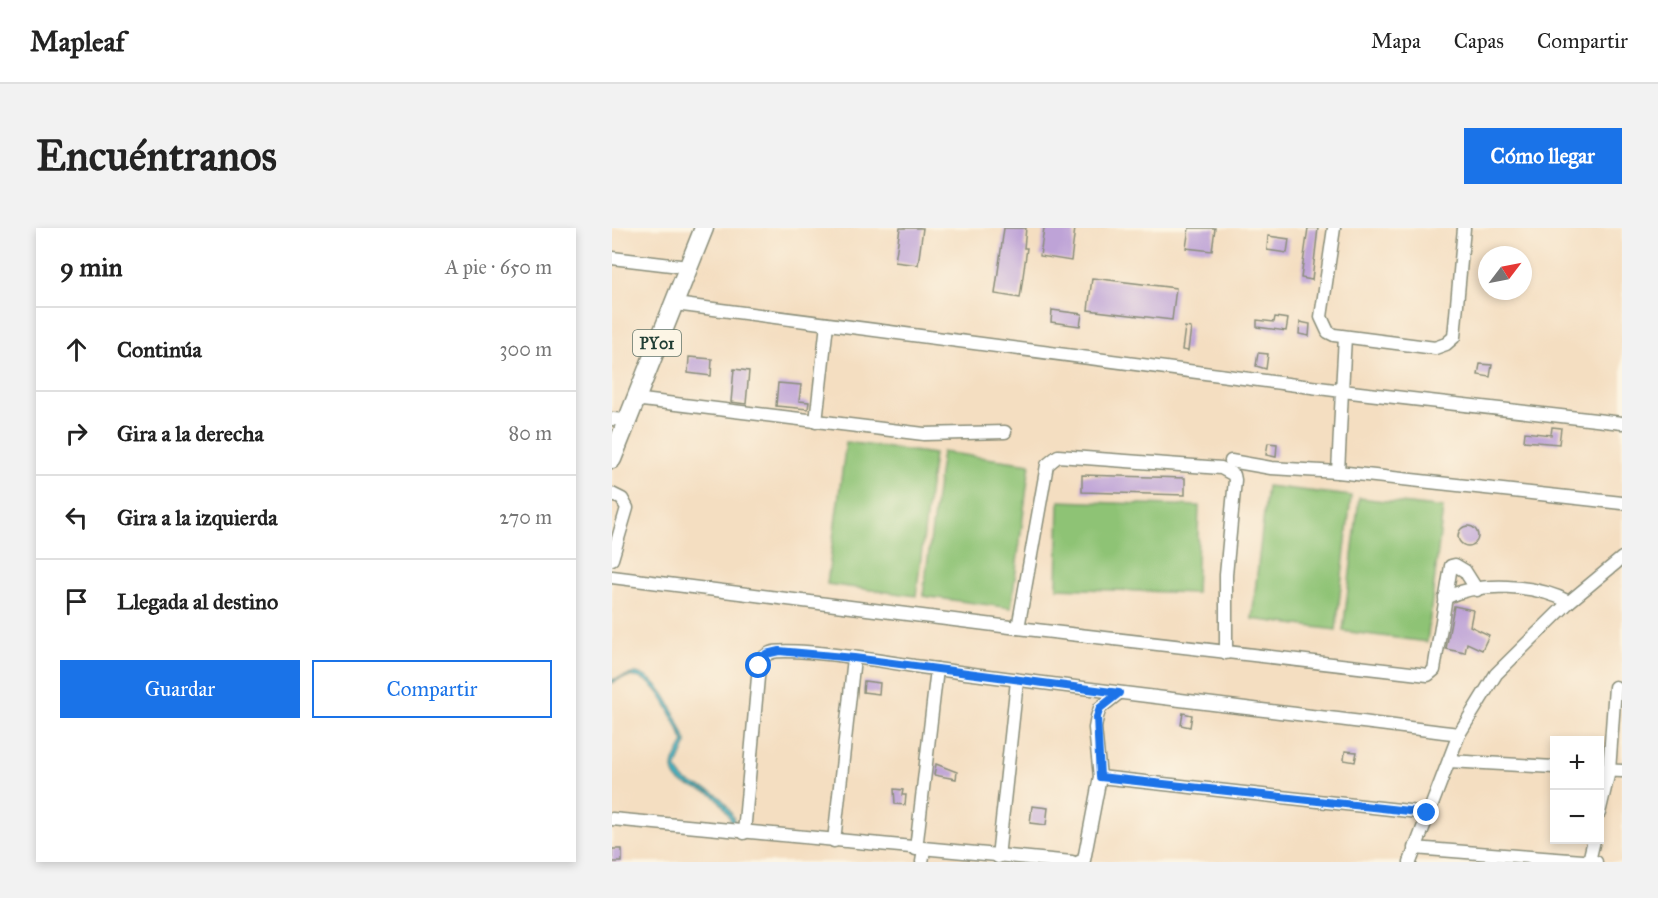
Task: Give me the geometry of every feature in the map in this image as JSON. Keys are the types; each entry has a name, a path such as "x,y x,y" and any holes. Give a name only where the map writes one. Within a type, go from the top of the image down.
{"highway":[{"name":"PY01","path":"612,459 618,426 634,399 675,304 704,228"}],"street":[{"path":"1334,228 1322,317 1328,332 1345,337 1435,348 1454,338 1464,228"},
{"path":"612,258 688,267"},
{"path":"675,304 1342,391 1622,423"},
{"path":"816,422 827,324"},
{"path":"1338,472 1345,337"},
{"path":"634,399 924,434 1005,432"},
{"path":"1018,628 1047,465 1052,459 1058,456 1221,468 1234,475 1235,480 1226,575 1226,653"},
{"path":"1231,460 1271,468 1338,472 1622,503"},
{"path":"612,494 622,499 627,508 612,559"},
{"path":"1410,862 1459,734 1496,674 1569,602 1622,558"},
{"path":"612,577 1226,653 1428,675 1434,670 1450,597 1451,566 1462,568 1477,590"},
{"path":"1450,597 1468,576"},
{"path":"1450,597 1503,586 1526,588 1569,602"},
{"path":"739,832 761,659 772,651 854,658 1017,681 1182,698 1459,734"},
{"path":"834,841 854,658"},
{"path":"921,854 937,669"},
{"path":"998,856 1017,681"},
{"path":"1615,687 1604,770 1622,771"},
{"path":"612,819 834,841 921,854 998,856 1083,862 1100,777 1097,717 1100,708 1119,693"},
{"path":"1449,761 1550,767"},
{"path":"1100,777 1427,813"},
{"path":"1589,861 1593,844"},
{"path":"1414,848 1596,862"}],"green space":[{"path":"846,442 934,454 916,596 827,584"},
{"path":"942,452 1030,464 1011,608 923,596"},
{"path":"1267,486 1351,496 1336,630 1252,619"},
{"path":"1359,498 1443,508 1427,642 1343,631"},
{"path":"1059,501 1199,506 1196,593 1057,588"}],"water":[{"path":"636,673 655,683 662,692 687,743 676,768 689,782 720,798 728,807 735,822 732,823 725,808 714,796 683,783 675,775 674,761 684,742 658,693 649,683 639,677 626,677 612,683 612,680"}],"building":[{"path":"900,228 923,228 918,265 895,262"},
{"path":"1004,228 1026,228 1024,248 1027,248 1020,298 995,294"},
{"path":"1044,228 1075,228 1071,261 1040,256"},
{"path":"1189,228 1215,228 1212,251 1186,248"},
{"path":"1308,228 1318,228 1312,280 1301,278"},
{"path":"1268,236 1289,239 1287,253 1267,250"},
{"path":"1092,278 1176,288 1172,320 1088,310"},
{"path":"1052,310 1082,314 1080,326 1051,322"},
{"path":"1275,317 1288,319 1286,331 1257,327 1257,320 1274,322"},
{"path":"1300,322 1310,324 1309,336 1299,334"},
{"path":"1185,327 1191,328 1188,351 1182,350"},
{"path":"1258,353 1268,354 1266,369 1256,366"},
{"path":"689,357 712,359 711,376 688,373"},
{"path":"1480,364 1492,365 1490,377 1478,375"},
{"path":"734,369 749,371 746,404 731,402"},
{"path":"778,383 801,385 799,401 809,402 808,409 776,406"},
{"path":"1552,427 1561,428 1559,444 1524,441 1525,432 1551,435"},
{"path":"1268,443 1277,444 1276,457 1266,455"},
{"path":"1082,475 1185,478 1185,495 1082,492"},
{"path":"1468,526 1475,529 1478,536 1475,543 1468,546 1461,543 1458,536 1461,529"},
{"path":"1454,606 1473,610 1470,626 1489,635 1482,650 1467,643 1465,653 1446,649"},
{"path":"864,681 880,683 879,694 863,692"},
{"path":"1183,713 1192,715 1190,727 1181,725"},
{"path":"1345,751 1357,752 1355,762 1344,760"},
{"path":"936,764 957,772 956,779 934,775"},
{"path":"894,789 903,790 902,795 906,795 905,805 895,804"},
{"path":"1032,806 1048,808 1046,825 1030,823"},
{"path":"612,849 622,849 622,862 612,862"}],"route":[{"path":"759,666 766,654 779,651 854,658 1119,693 1100,708 1097,717 1095,728 1100,777 1427,813"}]}
